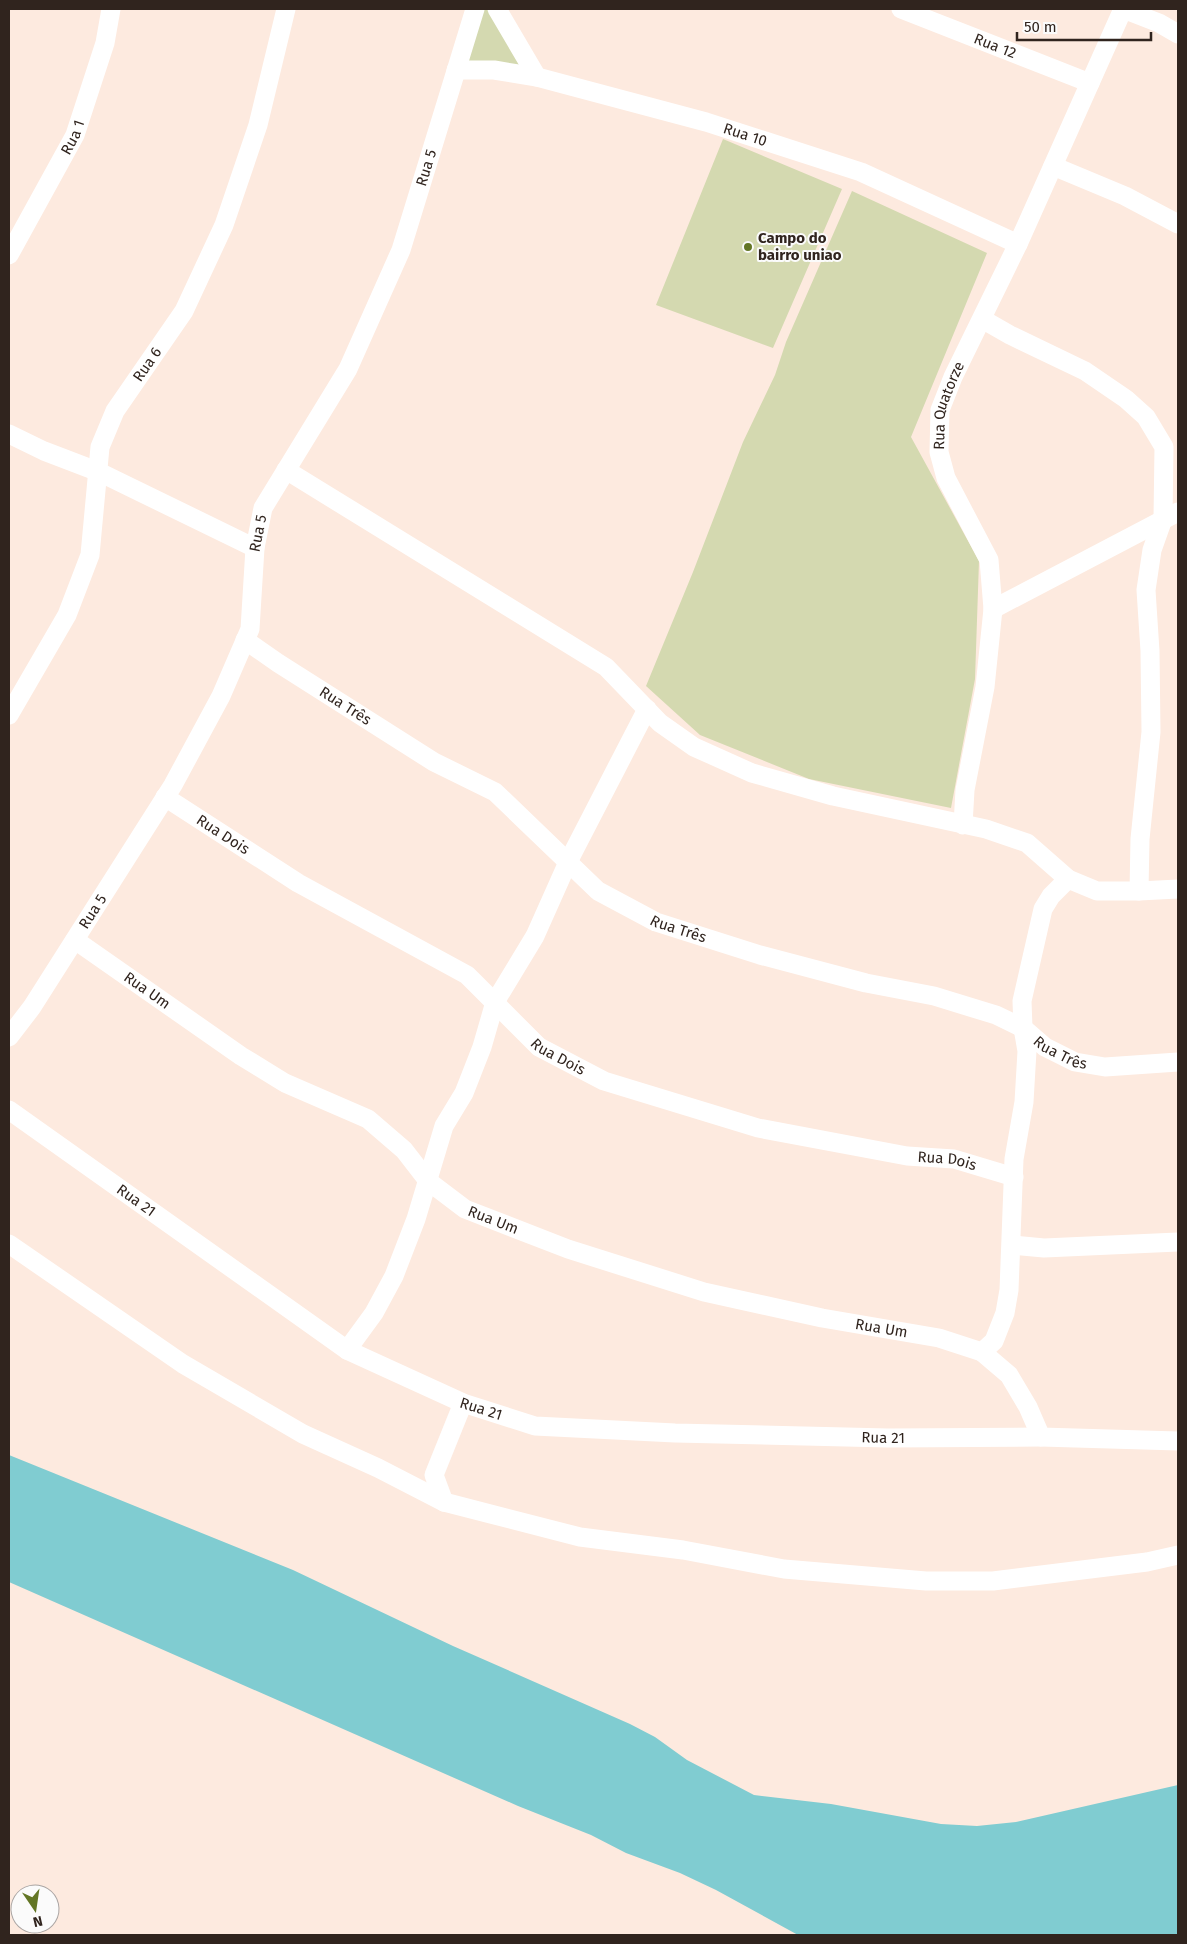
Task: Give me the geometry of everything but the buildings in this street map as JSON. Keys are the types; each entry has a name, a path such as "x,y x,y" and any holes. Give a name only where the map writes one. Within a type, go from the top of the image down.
{"street":[{"name":"Rua 1","path":"9,255 75,135 105,43 111,9"},
{"name":"Rua 6","path":"9,715 67,615 90,556 100,447 116,411 184,311 224,225 258,125 286,9"},
{"name":"Rua 5","path":"9,1037 32,1007 166,797 221,696 250,629 255,548 263,508 348,369 401,250 475,9"},
{"path":"497,9 537,77"},
{"name":"Rua 12","path":"901,9 1090,83"},
{"path":"1123,9 1159,23 1178,34"},
{"name":"Rua Quatorze","path":"963,825 964,790 985,687 993,610 990,560 946,478 938,452 940,410 953,376 1018,244 1123,9"},
{"name":"Rua 10","path":"456,70 494,70 537,77 706,122 861,172 1018,244"},
{"path":"1053,166 1125,196 1178,224"},
{"path":"982,319 1085,371 1126,399 1146,417 1164,448 1170,515 1152,550 1146,590 1150,650 1151,732 1140,839 1139,891"},
{"path":"9,434 44,451 99,472 255,548"},
{"path":"286,470 606,667 660,723 694,747 752,773 833,796 986,829 1027,843 1068,879 1097,891 1178,889"},
{"path":"993,610 1170,515"},
{"name":"Rua Três","path":"245,640 434,762 495,792 598,892 656,922 760,956 866,983 934,996 996,1015 1023,1028 1044,1046 1076,1062 1105,1067 1178,1062"},
{"path":"347,1350 374,1312 394,1276 428,1181 444,1126 464,1093 482,1047 495,1002 535,936 568,862 647,709"},
{"name":"Rua Dois","path":"166,797 298,883 467,975 539,1047 604,1081 758,1128 907,1156 954,1160 1014,1177"},
{"path":"1041,1437 1028,1406 1009,1375 982,1352 994,1341 1005,1313 1009,1290 1014,1159 1024,1102 1027,1051 1023,1028 1022,1001 1043,909 1051,896 1068,879"},
{"name":"Rua Um","path":"75,940 241,1056 285,1082 368,1118 404,1150 428,1181 465,1209 568,1249 704,1292 822,1318 939,1338 982,1352"},
{"name":"Rua 21","path":"10,1113 347,1350 464,1403 535,1426 675,1433 888,1438 1041,1437 1178,1441"},
{"path":"1012,1245 1044,1248 1178,1242"},
{"path":"9,1244 182,1364 303,1434 378,1468 444,1502 580,1537 682,1550 784,1569 926,1582 994,1581 1147,1562 1178,1555"},
{"path":"444,1502 434,1475 464,1403"}],"green space":[{"path":"480,9 492,9 529,70 461,66"},
{"name":"Campo do bairro uniao","path":"723,139 842,189 773,348 656,305"},
{"path":"852,191 987,253 911,437 979,561 975,679 951,808 809,779 700,735 646,686 693,572 743,442 775,375 786,342"}],"water":[{"path":"9,1455 293,1570 453,1646 630,1724 655,1737 687,1760 754,1795 831,1804 941,1824 977,1826 1016,1822 1178,1785 1178,1935 798,1935 716,1890 680,1873 626,1853 591,1835 518,1806 9,1582"}],"place":[{"name":"Campo do bairro uniao","path":"748,247"}]}
